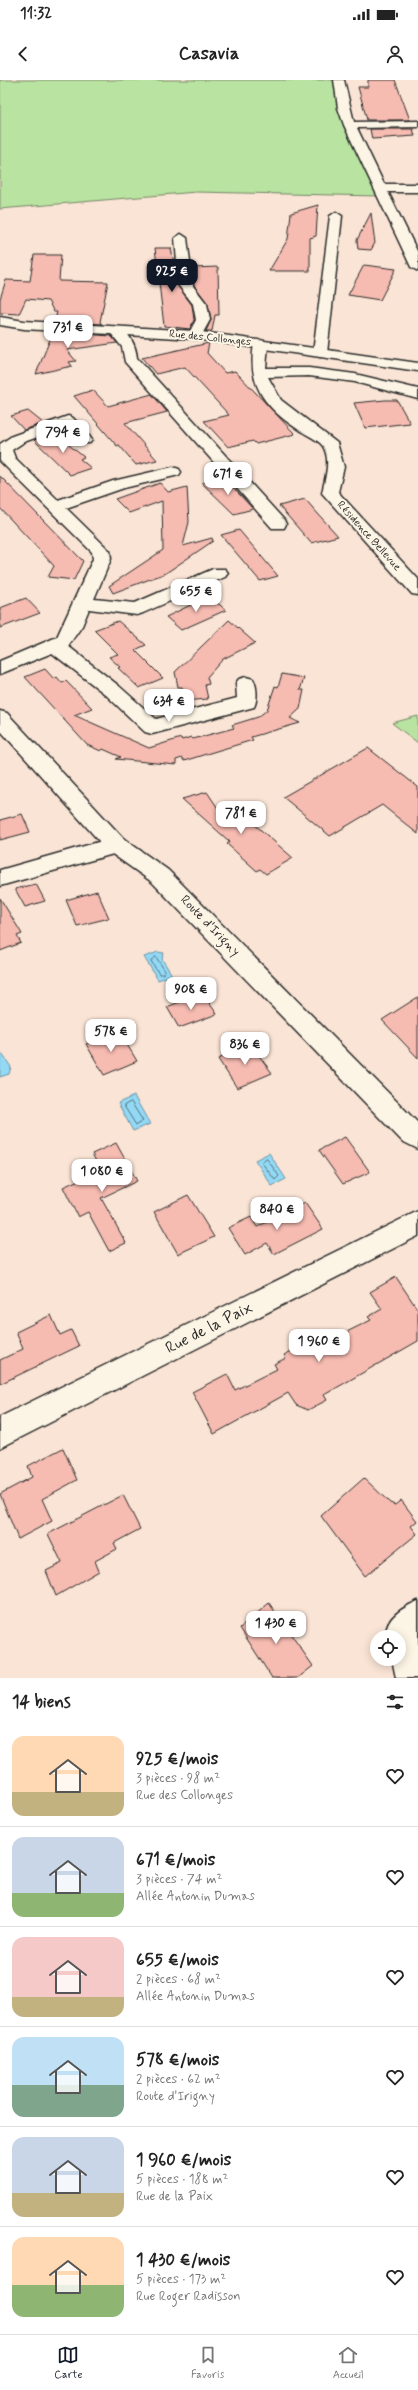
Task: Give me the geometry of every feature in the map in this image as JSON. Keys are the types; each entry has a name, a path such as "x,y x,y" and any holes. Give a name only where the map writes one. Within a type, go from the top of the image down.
{"street":[{"path":"339,80 344,108 350,125 417,264"},
{"path":"350,125 418,124"},
{"path":"381,188 418,188"},
{"path":"320,353 336,216"},
{"path":"181,238 186,286 200,304 203,320 195,335"},
{"name":"Rue des Collonges","path":"0,321 24,325 195,335 418,367"},
{"path":"116,331 129,347 130,359 278,524"},
{"name":"Résidence Bellevue","path":"261,344 257,359 266,394 288,415 329,443 336,467 330,493 418,590"},
{"path":"260,373 309,372 355,378 418,394"},
{"path":"0,668 64,641 69,635 102,558 101,551 7,460 4,449 18,439 68,421 84,440"},
{"path":"55,506 119,484 173,472"},
{"path":"83,603 137,609 219,574"},
{"path":"54,645 112,690 152,727 247,702 246,683"},
{"name":"Route d'Irigny","path":"0,718 116,845 160,876 411,1133 418,1138"},
{"path":"0,878 116,845"},
{"name":"Rue de la Paix","path":"0,1433 418,1223"},
{"path":"413,1678 402,1631 418,1617"}],"green space":[{"path":"0,80 335,80 379,196 196,192 0,209"},
{"path":"418,716 418,743 392,723"}],"water":[{"path":"158,952 164,953 162,959 172,975 158,980 144,957"},
{"path":"0,1051 11,1067 9,1074 0,1077"},
{"path":"134,1096 150,1124 133,1131 118,1103"},
{"path":"269,1153 286,1179 272,1186 255,1160"}],"building":[{"path":"368,80 395,80 410,120 367,120 358,87 368,87"},
{"path":"370,129 413,129 415,136 372,139"},
{"path":"318,205 316,236 310,238 310,271 269,271 288,239 291,213"},
{"path":"371,213 375,243 371,250 358,249 357,240"},
{"path":"155,248 171,248 178,286 192,305 194,320 190,329 164,326"},
{"path":"34,255 61,255 59,281 108,282 100,322 102,324 57,321 55,320 57,312 54,312 48,301 26,299 19,314 0,313 0,299 6,280 30,281"},
{"path":"364,265 396,269 380,300 348,295"},
{"path":"218,267 219,315 215,315 212,331 206,331 211,320 208,304 194,285 192,268"},
{"path":"53,332 111,336 117,343 67,350 76,361 69,362 72,366 36,374"},
{"path":"209,343 207,353 225,373 235,371 295,434 256,444 253,441 228,447 204,421 229,415 185,367 156,374 142,358"},
{"path":"93,390 108,406 152,394 167,412 125,423 157,460 136,465 119,445 117,446 74,396"},
{"path":"397,400 410,423 365,428 354,403"},
{"path":"28,411 43,423 24,430 11,416"},
{"path":"54,433 84,457 80,459 91,468 70,475 34,440"},
{"path":"0,476 83,561 74,580 48,577 54,566 0,508"},
{"path":"224,478 253,509 234,514 202,483"},
{"path":"160,483 168,492 187,487 189,522 183,546 212,538 213,541 166,573 113,593 109,586 163,550 162,501 129,513 115,499"},
{"path":"305,499 338,536 311,543 279,506"},
{"path":"239,530 278,576 260,581 221,535"},
{"path":"209,596 226,610 181,630 166,617"},
{"path":"26,598 40,613 0,628 0,608"},
{"path":"229,620 255,643 223,659 207,677 209,684 205,685 208,699 184,701 182,687 178,687 175,672"},
{"path":"118,621 146,645 135,650 163,678 139,688 109,657 118,654 94,630"},
{"path":"45,669 54,679 57,677 62,683 66,681 92,708 74,715 149,748 181,738 182,740 191,737 193,739 234,728 232,725 258,717 267,710 275,686 278,687 282,674 304,678 300,690 304,690 300,709 290,718 300,723 251,737 253,740 184,761 182,758 176,760 176,765 116,759 121,757 103,749 101,751 87,745 25,677"},
{"path":"368,748 418,787 418,834 382,805 330,836 283,797"},
{"path":"207,792 224,817 238,810 293,858 266,874 260,869 257,871 227,844 230,842 182,799"},
{"path":"22,814 30,832 0,840 0,820"},
{"path":"36,884 45,901 25,907 15,889"},
{"path":"97,891 109,918 77,926 66,900"},
{"path":"0,898 22,934 17,936 21,943 0,951"},
{"path":"202,993 217,1014 179,1028 167,1007"},
{"path":"418,997 418,1058 382,1020"},
{"path":"113,1032 118,1040 123,1038 137,1061 104,1075 86,1044"},
{"path":"251,1045 272,1073 237,1088 218,1059"},
{"path":"345,1137 370,1172 343,1184 319,1150"},
{"path":"116,1143 137,1181 101,1198 126,1243 109,1251 88,1212 78,1217 63,1187 101,1170 92,1154"},
{"path":"188,1195 214,1237 178,1254 154,1212"},
{"path":"305,1203 323,1229 274,1254 267,1243 245,1255 228,1228 251,1217 257,1227"},
{"path":"396,1277 418,1310 418,1341 324,1395 327,1400 308,1410 296,1405 288,1393 214,1434 192,1392 227,1374 235,1390 277,1369 274,1364 286,1358 284,1355 306,1343 310,1350 371,1320 368,1317 382,1309 370,1292"},
{"path":"51,1315 60,1335 71,1330 79,1346 0,1384 0,1360 23,1349 16,1332"},
{"path":"63,1448 77,1480 42,1499 52,1521 18,1539 0,1494 32,1477 28,1466"},
{"path":"364,1478 390,1503 395,1505 401,1500 417,1521 411,1526 417,1534 365,1576 321,1516"},
{"path":"123,1495 140,1529 114,1543 117,1549 95,1561 99,1571 56,1596 46,1571 62,1563 48,1534"},
{"path":"269,1603 313,1666 298,1678 272,1678 240,1628"}]}
